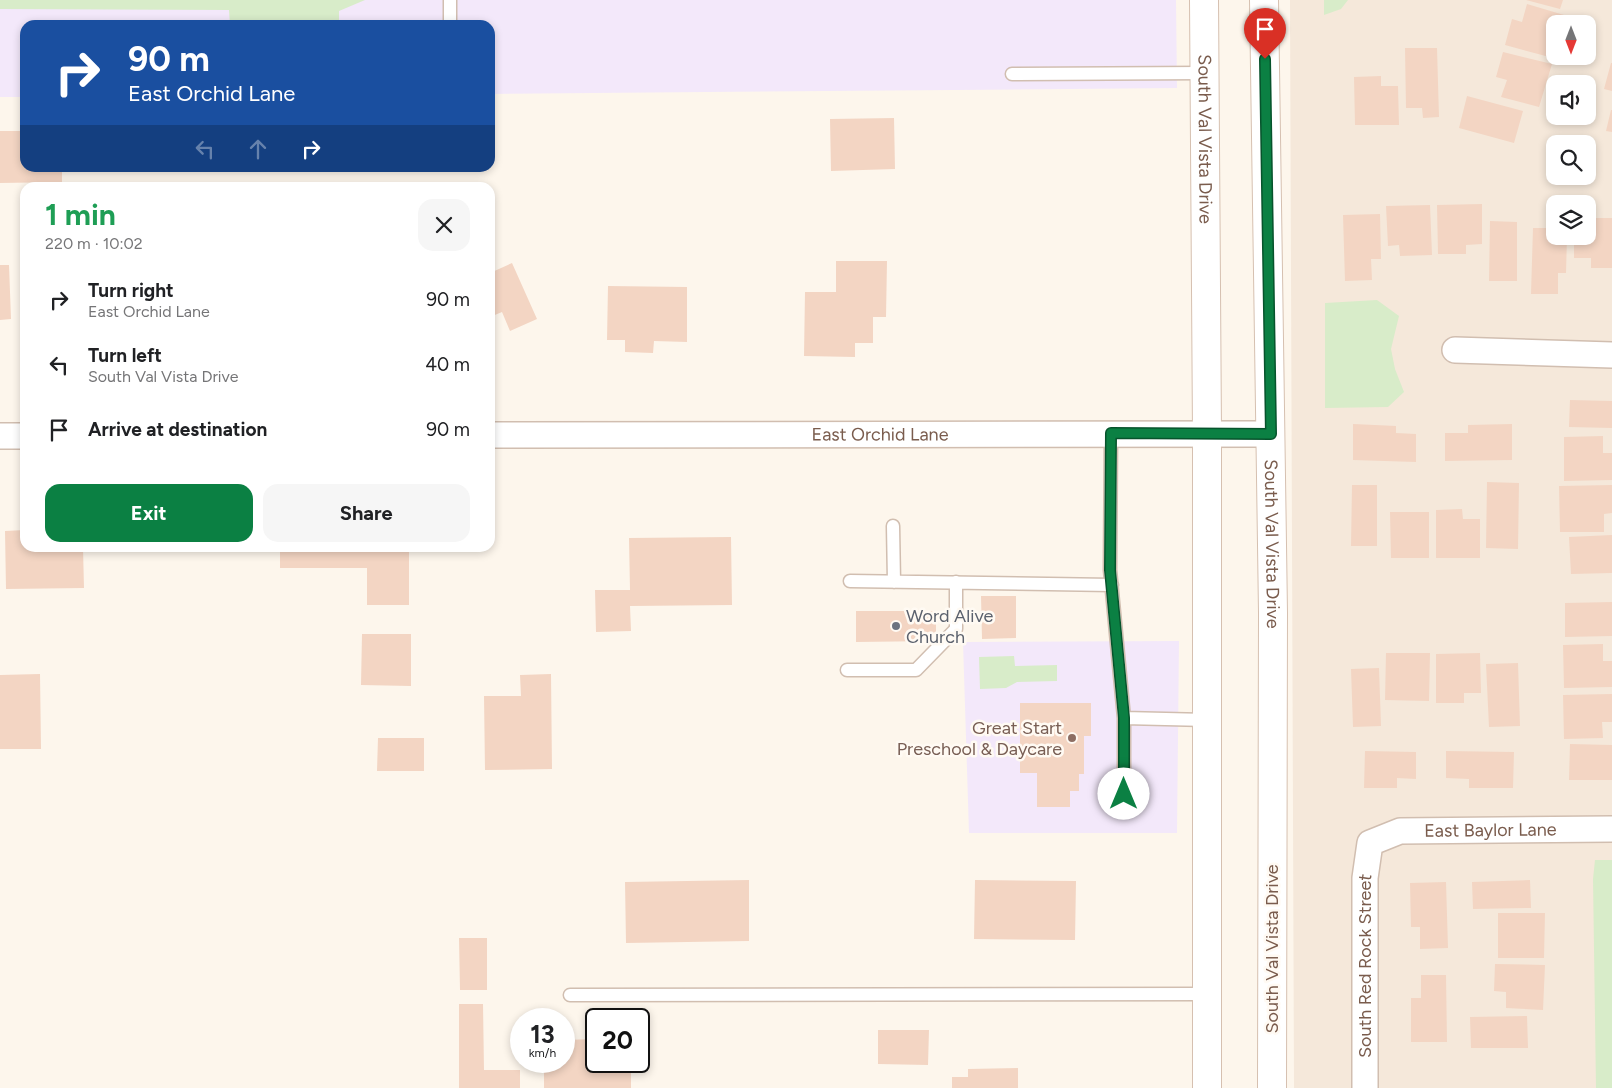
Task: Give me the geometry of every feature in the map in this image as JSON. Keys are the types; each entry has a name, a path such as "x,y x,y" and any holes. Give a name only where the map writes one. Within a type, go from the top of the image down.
{"main road":[{"name":"South Val Vista Drive","path":"1204,0 1207,433 1207,1088"},
{"name":"South Val Vista Drive","path":"1264,0 1273,613 1272,1088"}],"street":[{"path":"1454,350 1612,355"},
{"name":"East Orchid Lane","path":"495,435 1271,434"},
{"path":"0,436 20,436"},
{"name":"East Baylor Lane","path":"1370,843 1400,831 1612,828"},
{"name":"South Red Rock Street","path":"1366,1088 1366,878 1370,843"}],"lane":[{"path":"450,0 450,20"},
{"path":"1012,74 1205,73"},
{"path":"1111,433 1110,570 1124,718 1124,794"},
{"path":"893,526 894,582"},
{"path":"850,582 1112,585"},
{"path":"847,670 916,670 956,630 956,582"},
{"path":"1124,718 1207,720"},
{"path":"570,995 1207,994"}],"shaded area":[{"path":"0,0 1176,0 1177,88 495,94 495,20 20,20 20,97 0,97"},
{"path":"1290,0 1612,0 1612,1088 1294,1088"},
{"name":"Great Start Preschool & Daycare","path":"1179,641 1177,833 969,833 963,642"}],"green space":[{"path":"0,0 365,0 339,11 339,20 230,20 229,10 0,9"},
{"path":"1324,0 1348,0 1341,9 1324,15"},
{"path":"1377,300 1399,316 1391,349 1395,369 1404,392 1388,407 1325,408 1325,303"},
{"path":"1014,656 1015,666 1057,665 1057,681 1017,682 1006,688 980,689 979,657"},
{"path":"1595,860 1612,860 1612,1088 1596,1088 1593,879"}],"building":[{"path":"1526,0 1563,0 1560,9"},
{"path":"1527,4 1564,15 1546,15 1546,56 1505,45 1512,19 1522,22"},
{"path":"1405,48 1437,48 1439,117 1423,118 1422,108 1406,108"},
{"path":"1503,52 1552,65 1549,75 1546,75 1546,84 1539,107 1501,97 1507,80 1496,77"},
{"path":"1612,63 1612,91 1604,89"},
{"path":"1381,76 1381,86 1398,86 1399,125 1355,125 1354,77"},
{"path":"1467,96 1523,111 1514,143 1459,128"},
{"path":"1612,110 1612,132 1606,131"},
{"path":"894,118 895,169 831,171 830,119"},
{"path":"0,131 20,131 20,172 62,172 62,182 0,183"},
{"path":"1482,204 1482,244 1466,245 1466,254 1438,254 1437,205"},
{"path":"1430,205 1432,255 1400,256 1399,245 1388,246 1386,206"},
{"path":"1380,214 1381,259 1371,259 1372,280 1345,281 1343,215"},
{"path":"1596,218 1612,218 1612,268 1591,268 1591,258 1574,258 1574,245 1596,245"},
{"path":"1490,221 1517,222 1517,281 1489,281"},
{"path":"1533,228 1546,228 1546,245 1567,245 1566,273 1558,273 1558,294 1531,294"},
{"path":"836,261 887,261 886,317 873,317 873,343 855,343 855,357 804,356 805,292 836,292"},
{"path":"512,263 537,319 510,331 502,312 495,315 495,271"},
{"path":"0,265 9,265 11,319 0,320"},
{"path":"608,286 687,287 687,342 654,341 653,353 625,352 625,340 607,340"},
{"path":"1570,400 1612,401 1612,428 1569,427"},
{"path":"1353,424 1396,426 1396,433 1416,434 1416,462 1353,460"},
{"path":"1512,424 1512,460 1445,461 1445,433 1468,433 1468,425"},
{"path":"1603,436 1603,453 1612,453 1612,480 1564,481 1564,437"},
{"path":"1487,482 1519,483 1518,549 1486,548"},
{"path":"1352,485 1377,485 1377,546 1351,546"},
{"path":"1612,485 1612,513 1604,514 1604,532 1560,532 1559,486"},
{"path":"1462,509 1463,519 1480,519 1480,558 1436,558 1436,510"},
{"path":"1390,512 1429,512 1429,558 1391,558"},
{"path":"20,530 20,552 83,552 84,588 6,589 5,531"},
{"path":"1612,535 1612,573 1571,574 1569,537"},
{"path":"731,537 732,605 630,606 631,631 596,632 595,590 630,590 629,538"},
{"path":"280,552 409,552 409,605 367,605 367,568 280,568"},
{"path":"981,596 1016,596 1016,638 982,639"},
{"path":"1612,602 1612,636 1565,637 1565,603"},
{"name":"Word Alive Church","path":"856,611 936,611 936,641 856,642"},
{"path":"362,634 411,634 411,686 361,685"},
{"path":"1603,644 1603,661 1612,661 1612,687 1564,688 1563,645"},
{"path":"1386,653 1430,653 1429,701 1385,700"},
{"path":"1480,653 1481,693 1464,693 1464,703 1436,703 1436,654"},
{"path":"1518,663 1520,726 1489,727 1486,664"},
{"path":"1379,668 1381,726 1353,727 1351,669"},
{"path":"40,674 41,749 0,749 0,675"},
{"path":"551,674 552,769 485,770 484,696 521,696 520,675"},
{"path":"1612,694 1612,722 1602,722 1603,738 1564,739 1563,695"},
{"path":"1020,703 1091,703 1091,736 1084,736 1084,774 1079,774 1079,791 1070,791 1070,807 1037,807 1037,773 1020,773"},
{"path":"378,738 424,738 424,771 377,771"},
{"path":"1570,744 1612,745 1612,780 1569,780"},
{"path":"1365,751 1416,752 1416,779 1397,778 1397,788 1364,788"},
{"path":"1446,751 1514,752 1513,788 1469,788 1469,779 1446,778"},
{"path":"749,880 749,941 626,943 625,882"},
{"path":"975,880 1076,881 1075,940 974,939"},
{"path":"1530,880 1531,908 1473,909 1472,882"},
{"path":"1446,882 1448,948 1420,949 1420,927 1411,927 1410,883"},
{"path":"1498,913 1545,913 1544,958 1498,958"},
{"path":"459,938 487,938 487,990 460,990"},
{"path":"1495,964 1545,965 1543,1010 1506,1008 1506,992 1494,991"},
{"path":"1421,975 1446,975 1447,1042 1411,1042 1411,998 1421,998"},
{"path":"459,1004 483,1004 484,1070 510,1070 510,1073 520,1073 520,1088 459,1088"},
{"path":"1527,1016 1528,1048 1471,1048 1470,1017"},
{"path":"878,1030 929,1030 928,1065 878,1064"},
{"path":"585,1039 585,1073 631,1073 631,1088 544,1088 544,1073 575,1073 575,1040"},
{"path":"1018,1068 1018,1088 952,1088 952,1077 968,1077 968,1069"}],"place":[{"name":"Word Alive Church","path":"896,626"},
{"name":"Great Start Preschool & Daycare","path":"1072,738"}],"route":[{"path":"1124,794 1124,718 1110,570 1111,433 1271,434 1265,59"}]}
